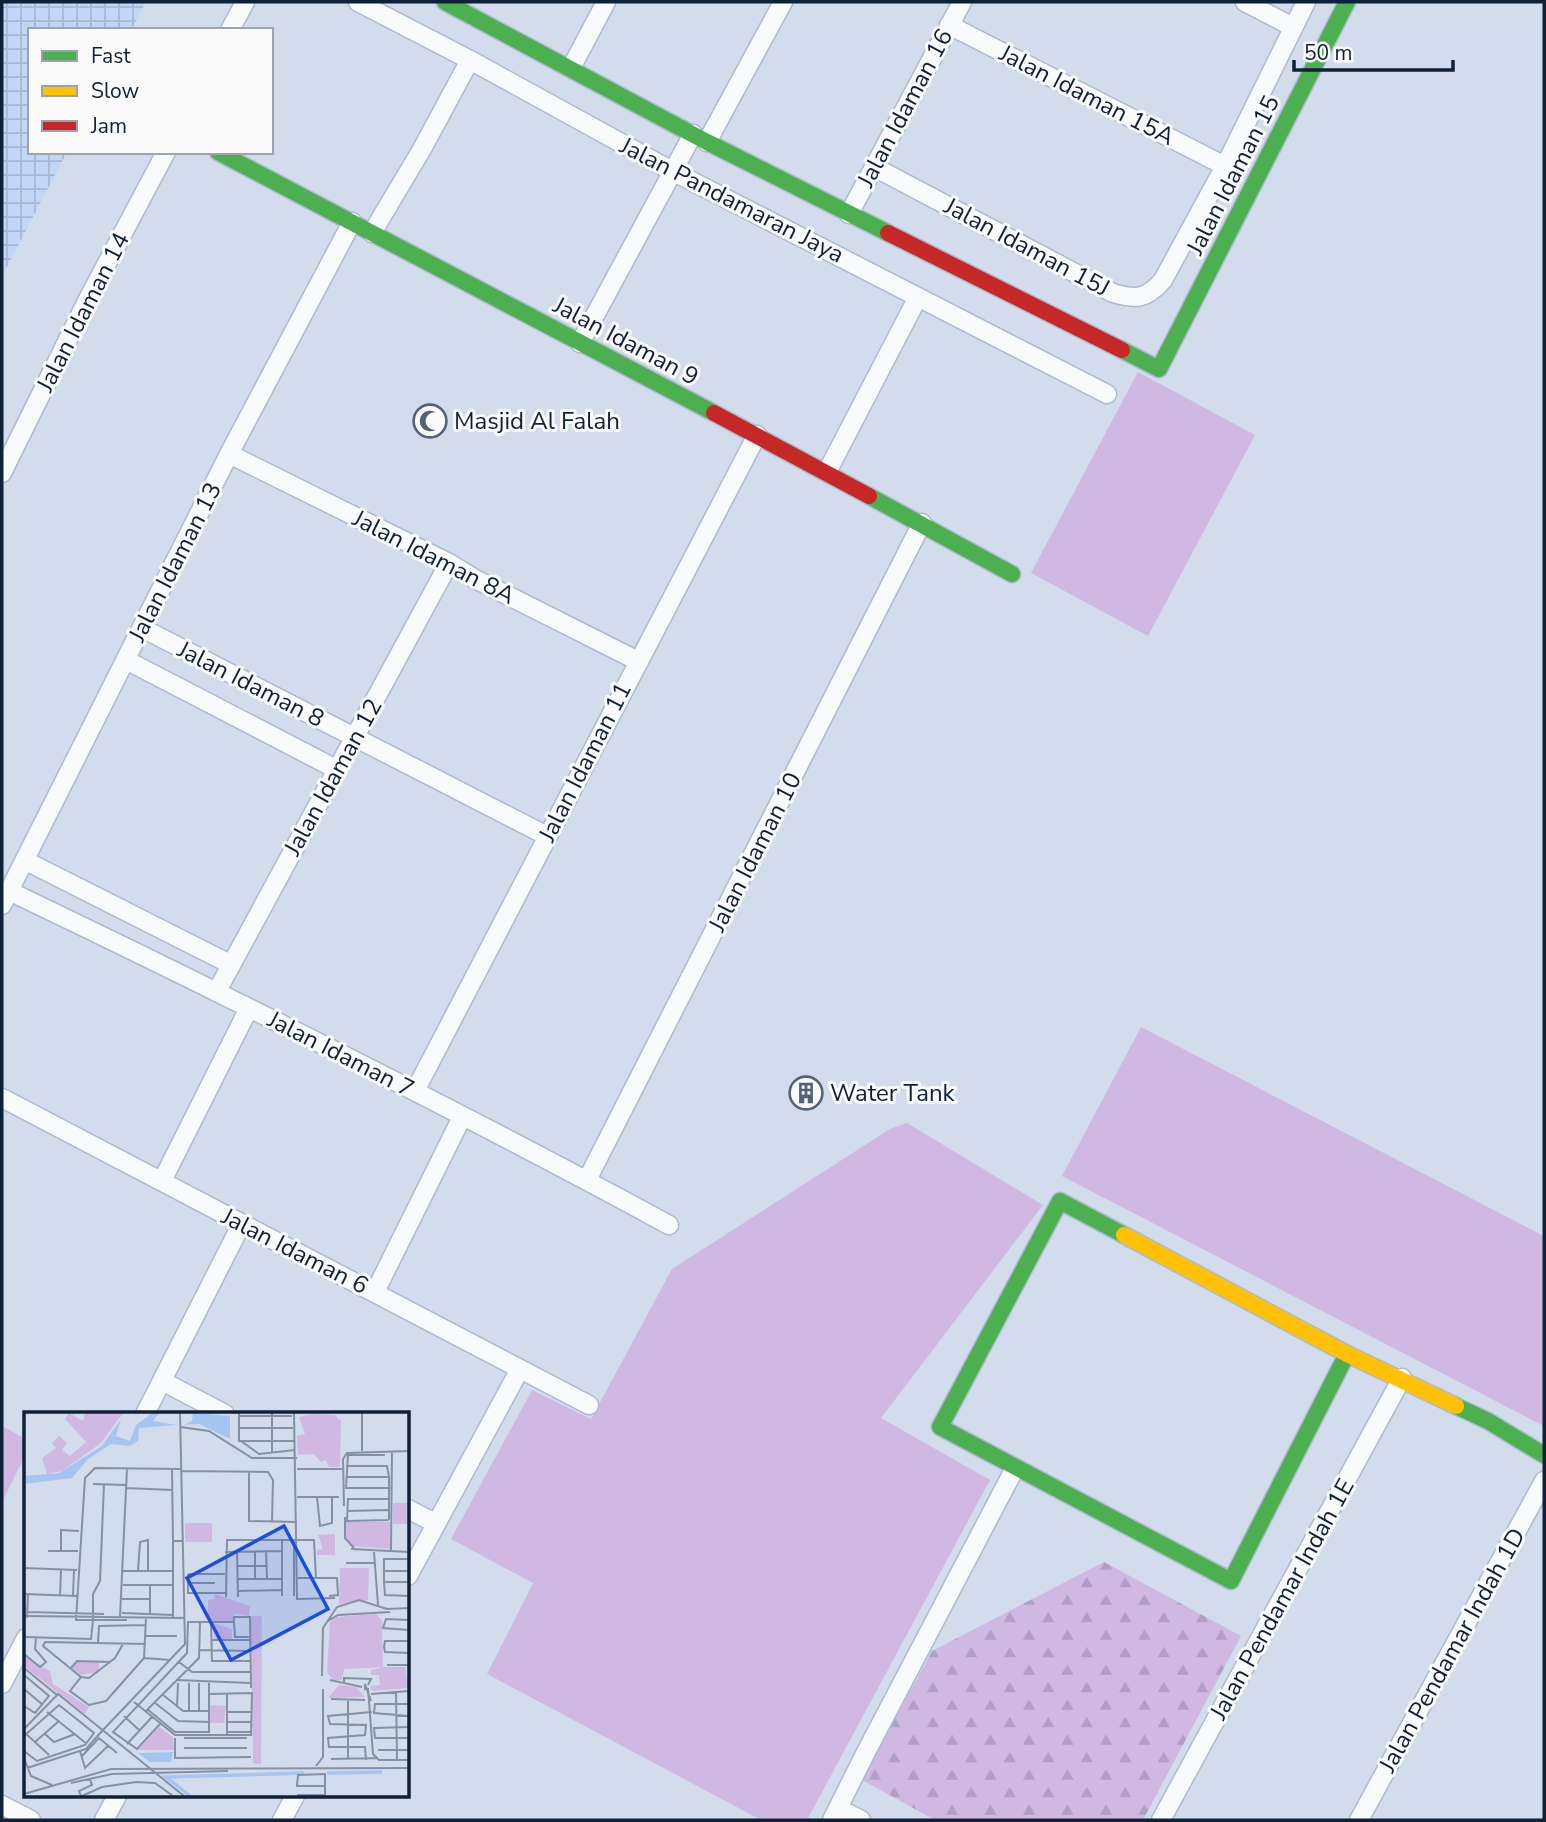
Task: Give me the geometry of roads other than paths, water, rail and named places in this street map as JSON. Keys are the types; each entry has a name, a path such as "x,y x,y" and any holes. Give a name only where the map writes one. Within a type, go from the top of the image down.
{"street":[{"path":"231,28 245,2"},
{"name":"Jalan Pandamaran Jaya","path":"358,2 673,171 1107,394"},
{"name":"Jalan Pandamaran Jaya","path":"444,2 700,138 1159,369"},
{"path":"571,68 606,2"},
{"path":"580,343 673,171 700,138 783,2"},
{"name":"Jalan Idaman 16","path":"849,214 961,2"},
{"path":"1245,2 1293,27"},
{"name":"Jalan Idaman 15J","path":"874,167 1113,293 1130,298 1154,291 1163,280 1225,166 1306,2"},
{"name":"Jalan Idaman 15","path":"1159,369 1347,2"},
{"name":"Jalan Idaman 15A","path":"949,25 1225,166"},
{"path":"372,233 422,149 470,60"},
{"name":"Jalan Idaman 14","path":"2,473 88,299 165,154"},
{"name":"Jalan Idaman 9","path":"222,154 827,472 1012,574"},
{"name":"Jalan Idaman 13","path":"6,898 229,454 352,222"},
{"path":"827,472 918,297"},
{"name":"Jalan Idaman 11","path":"415,1091 757,435"},
{"name":"Jalan Idaman 8A","path":"229,454 638,661"},
{"name":"Jalan Idaman 10","path":"587,1180 922,523"},
{"name":"Jalan Idaman 12","path":"217,991 449,563"},
{"name":"Jalan Idaman 8","path":"142,628 547,836"},
{"name":"Jalan Idaman 8","path":"126,660 336,769"},
{"path":"26,861 230,964"},
{"name":"Jalan Idaman 7","path":"6,898 217,991 587,1180 669,1225"},
{"path":"162,1181 249,1008"},
{"name":"Jalan Idaman 6","path":"2,1098 589,1405"},
{"path":"375,1292 462,1117"},
{"path":"1347,1354 1231,1581 940,1427 1060,1201 1347,1354 1488,1421 1544,1454"},
{"path":"146,1412 242,1225"},
{"path":"410,1572 520,1369"},
{"name":"Jalan Pendamar Indah 1E","path":"1161,1820 1402,1378"},
{"path":"162,1381 221,1412"},
{"path":"861,1820 835,1814 1015,1468"},
{"name":"Jalan Pendamar Indah 1D","path":"1359,1820 1544,1481"},
{"path":"410,1510 435,1523"},
{"path":"2,1684 24,1642"},
{"path":"104,1820 116,1798"},
{"path":"282,1820 294,1798"},
{"path":"2,1805 31,1820"}],"place":[{"name":"Masjid Al Falah","path":"430,421"},
{"name":"Water Tank","path":"806,1093"}]}
